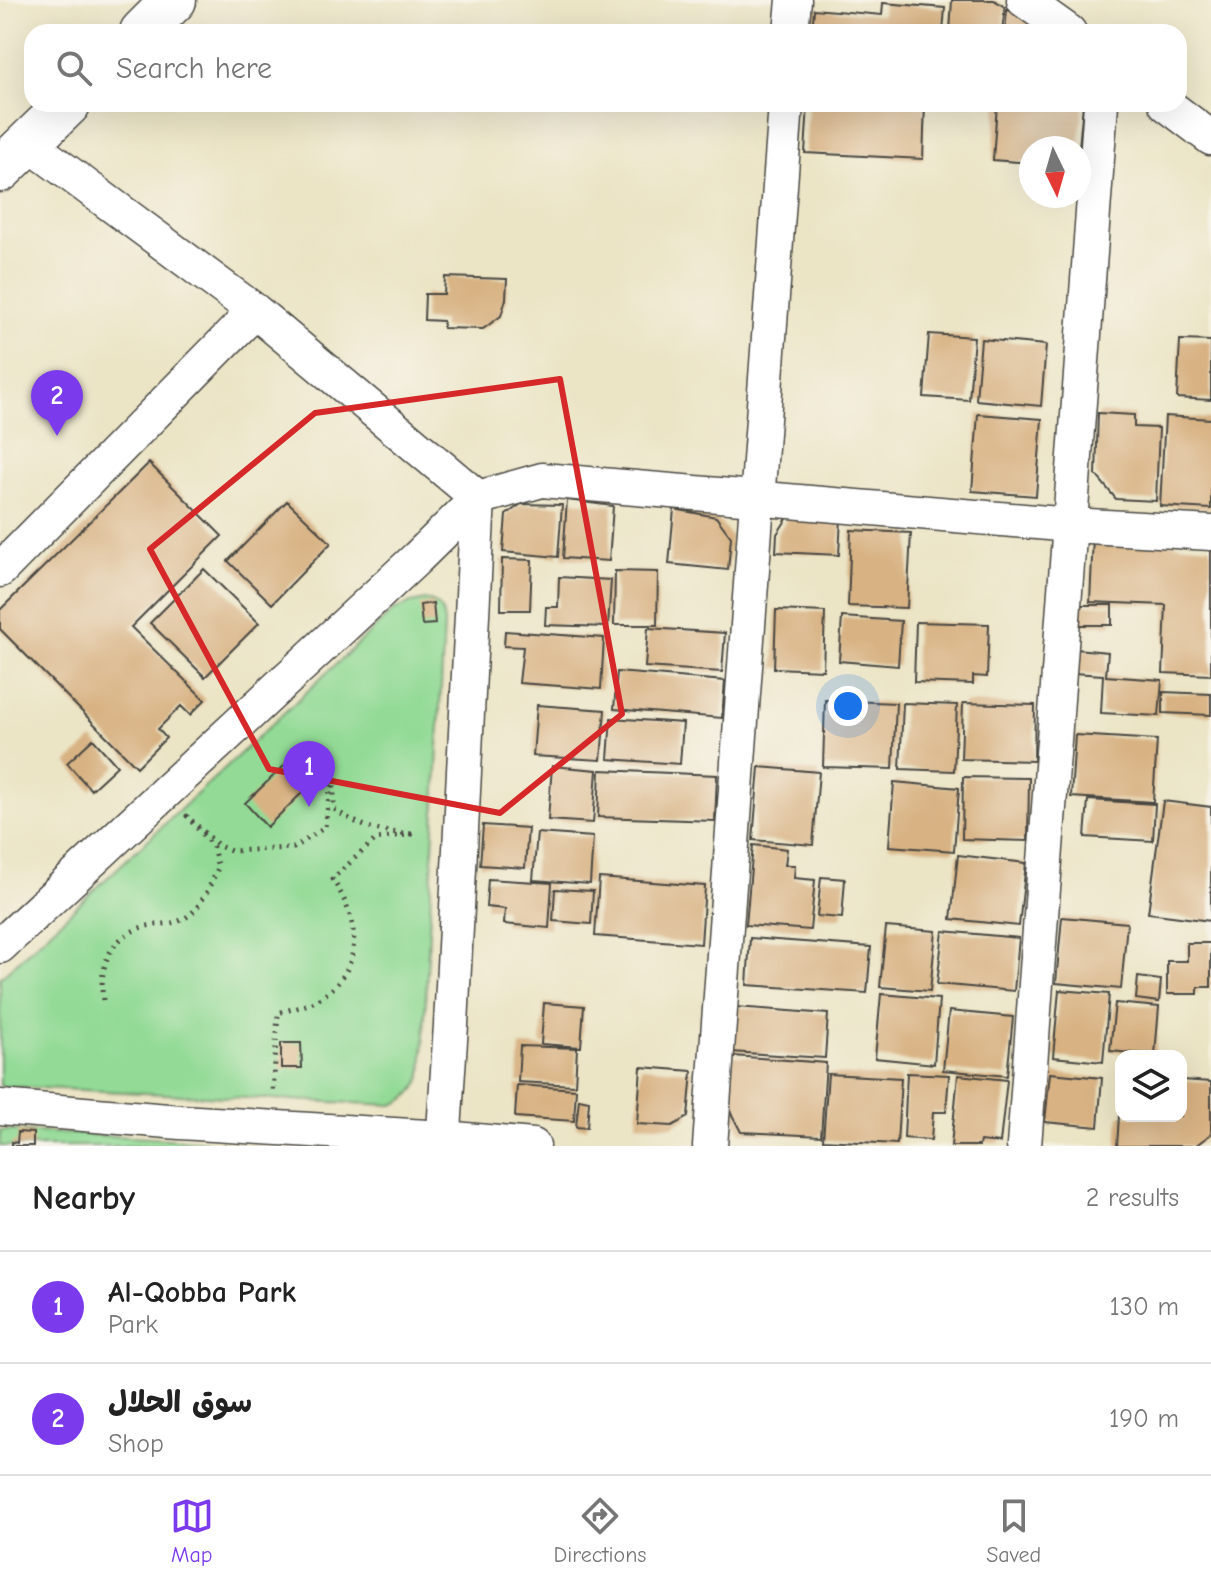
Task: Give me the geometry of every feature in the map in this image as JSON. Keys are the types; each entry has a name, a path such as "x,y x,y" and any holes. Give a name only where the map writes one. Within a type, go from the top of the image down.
{"main road":[{"path":"150,24 174,0"},
{"path":"14,157 60,112"}],"street":[{"path":"792,24 794,0"},
{"path":"1024,0 1058,24"},
{"path":"710,1146 785,112"},
{"path":"1024,1146 1100,112"},
{"path":"1177,112 1211,138"},
{"path":"14,157 255,311 478,498"},
{"path":"0,570 255,311"},
{"path":"0,946 478,498 542,480 1071,525 1211,533"},
{"path":"443,1142 478,498"},
{"path":"0,1107 443,1142 533,1146"}],"path":[{"path":"103,1000 102,969 110,950 138,928 182,921 195,911 218,868 213,847 187,816 219,846 231,851 294,848 325,827 334,758 334,809 355,824 378,831 415,834 376,839 332,879 350,912 355,931 352,950 346,971 320,998 278,1013 273,1093"}],"highlighted area":[{"path":"560,379 622,714 500,813 269,769 150,549 315,413"}],"green space":[{"path":"426,600 440,608 444,624 422,1076 414,1090 393,1105 0,1086 0,978 393,611"},
{"path":"0,1130 206,1141 206,1146 0,1146"}],"building":[{"path":"952,0 994,0 1005,7 1003,24 950,24"},
{"path":"883,3 945,8 944,24 813,24 814,9 882,15"},
{"path":"1007,10 1049,24 1006,24"},
{"path":"808,112 925,112 923,159 805,153"},
{"path":"996,112 1082,112 1080,136 1019,136 1019,162 993,160"},
{"path":"445,277 507,279 501,316 483,329 443,328 443,321 424,320 425,294 444,294"},
{"path":"929,334 974,337 969,400 924,397"},
{"path":"981,339 1046,345 1041,406 976,400"},
{"path":"1180,340 1211,341 1211,400 1177,398"},
{"path":"1098,413 1134,415 1134,427 1159,428 1156,501 1116,499 1096,475"},
{"path":"978,414 1042,419 1036,496 972,491"},
{"path":"1165,416 1211,419 1211,509 1160,506"},
{"path":"149,463 222,536 131,627 205,700 190,715 181,706 158,729 166,738 137,767 0,629 0,610"},
{"path":"567,500 613,506 609,561 563,558"},
{"path":"287,501 331,543 272,604 228,561"},
{"path":"521,504 562,505 558,557 503,552 506,515"},
{"path":"674,509 716,517 731,537 728,570 669,564"},
{"path":"790,514 841,518 839,555 776,552 777,534"},
{"path":"851,530 911,533 907,608 848,606"},
{"path":"1093,537 1211,547 1211,675 1163,673 1166,605 1090,602"},
{"path":"502,559 532,560 530,610 501,610"},
{"path":"204,569 259,623 205,677 150,623"},
{"path":"615,571 658,572 657,625 614,625"},
{"path":"559,577 611,580 608,627 545,625 546,607 558,607"},
{"path":"433,603 435,624 422,625 420,605"},
{"path":"1080,605 1112,605 1112,625 1080,625"},
{"path":"776,610 825,612 823,670 774,668"},
{"path":"842,617 901,621 898,666 839,661"},
{"path":"916,622 989,624 987,677 973,676 973,684 914,682"},
{"path":"648,628 725,633 722,672 645,667"},
{"path":"505,631 604,638 601,689 519,683 523,647 504,646"},
{"path":"1075,649 1108,652 1106,676 1162,680 1159,716 1101,713 1103,675 1073,673"},
{"path":"617,672 725,681 722,718 614,709"},
{"path":"1163,692 1211,694 1211,715 1163,713"},
{"path":"825,700 896,703 893,769 823,767"},
{"path":"903,703 957,705 954,771 900,769"},
{"path":"963,703 1035,705 1034,761 961,759"},
{"path":"537,705 605,710 601,760 533,756"},
{"path":"611,718 683,723 680,764 608,759"},
{"path":"1075,735 1157,740 1153,802 1071,797"},
{"path":"93,739 117,766 91,790 67,763"},
{"path":"286,764 308,787 267,827 245,803"},
{"path":"552,766 597,770 593,823 548,820"},
{"path":"759,767 819,772 813,845 753,840"},
{"path":"600,770 717,775 715,821 598,817"},
{"path":"963,777 1029,778 1028,841 962,839"},
{"path":"894,782 959,788 954,851 889,846"},
{"path":"1088,800 1155,804 1153,841 1085,837"},
{"path":"1163,801 1211,807 1211,921 1148,913"},
{"path":"483,825 528,828 525,868 480,865"},
{"path":"537,833 593,837 590,884 533,880"},
{"path":"753,845 787,849 785,865 795,865 794,878 815,880 810,930 746,925"},
{"path":"958,855 1026,863 1019,926 951,919"},
{"path":"821,877 845,879 842,918 817,916"},
{"path":"599,878 705,886 701,944 595,936"},
{"path":"488,879 552,883 549,928 504,924 505,909 486,907"},
{"path":"555,889 593,891 591,924 553,921"},
{"path":"1062,917 1127,923 1121,989 1056,983"},
{"path":"886,927 936,931 930,991 880,987"},
{"path":"943,931 1019,938 1014,991 937,984"},
{"path":"750,938 871,947 867,993 747,985"},
{"path":"1187,943 1211,943 1211,987 1198,987 1198,994 1167,994 1167,961 1187,961"},
{"path":"1138,977 1161,980 1159,1002 1136,999"},
{"path":"1059,990 1109,994 1103,1062 1053,1057"},
{"path":"881,994 939,999 934,1064 875,1058"},
{"path":"544,1003 584,1006 581,1047 541,1044"},
{"path":"1115,1003 1159,1007 1155,1050 1110,1051"},
{"path":"735,1007 828,1014 825,1058 731,1052"},
{"path":"949,1011 1013,1017 1007,1076 943,1070"},
{"path":"281,1043 301,1043 302,1068 281,1068"},
{"path":"520,1046 577,1048 575,1085 518,1082"},
{"path":"733,1056 826,1063 821,1136 741,1132 729,1109"},
{"path":"641,1067 692,1071 688,1117 672,1126 637,1124"},
{"path":"907,1073 949,1075 946,1112 933,1112 931,1140 904,1138"},
{"path":"1050,1073 1102,1078 1098,1127 1045,1122"},
{"path":"828,1074 901,1078 897,1144 823,1140"},
{"path":"958,1075 1007,1080 1000,1143 980,1141 979,1146 951,1146"},
{"path":"1187,1080 1211,1082 1211,1134 1195,1146 1117,1146 1119,1122 1187,1122"},
{"path":"517,1085 576,1089 574,1121 515,1117"},
{"path":"579,1099 589,1101 587,1128 576,1127"},
{"path":"18,1132 33,1133 33,1146 12,1146 12,1142 17,1143"}],"place":[{"name":"سوق الحلال","path":"57,436"},
{"name":"Al-Qobba Park","path":"309,807"}]}
